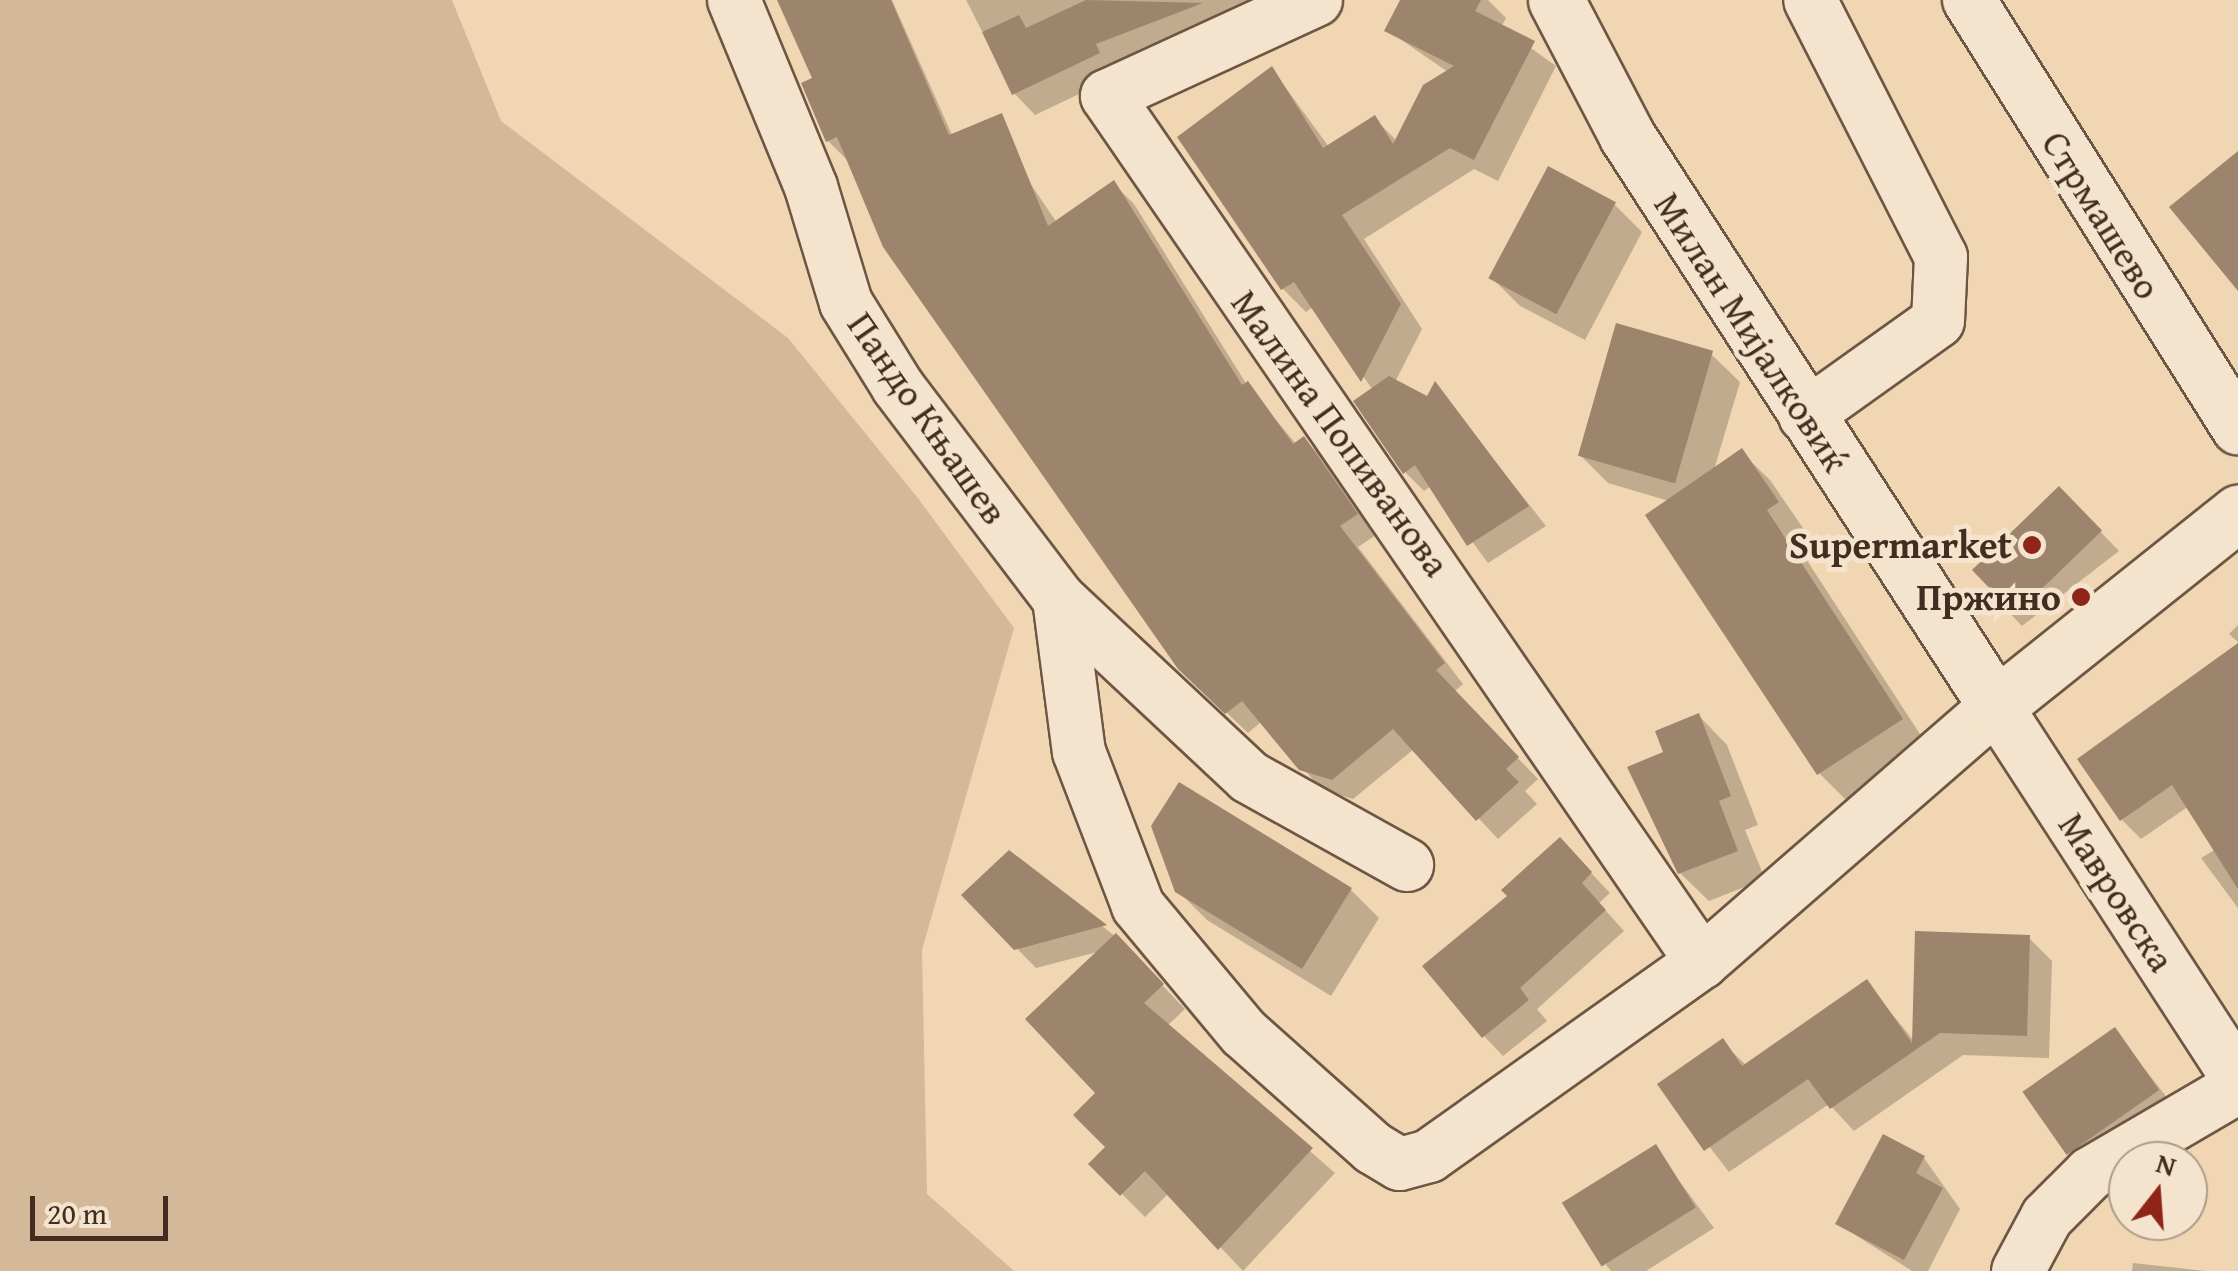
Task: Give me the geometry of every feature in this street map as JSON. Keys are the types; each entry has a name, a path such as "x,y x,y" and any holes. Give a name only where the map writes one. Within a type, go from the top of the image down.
{"street":[{"name":"Пандо Књашев","path":"734,0 811,187 846,303 898,388 1060,599 1249,777 1407,865"},
{"name":"Малина Попиванова","path":"1316,0 1107,96 1702,962"},
{"name":"Милан Мијалковиќ","path":"1556,0 1627,136 1996,706"},
{"path":"1805,416 1938,321 1942,257 1810,0"},
{"name":"Стрмашево","path":"1969,0 2238,428"},
{"path":"1060,599 1078,752 1138,906 1244,1033 1400,1164 1429,1156 1702,962 1996,706 2238,512"},
{"name":"Мавровска","path":"1996,706 2238,1078"},
{"path":"2018,1271 2048,1217 2091,1173 2238,1087"}],"shaded area":[{"path":"0,0 452,0 501,121 788,338 917,497 1014,628 922,950 927,1194 1014,1271 0,1271"}],"building":[{"path":"777,0 891,0 949,135 1002,113 1048,226 1114,180 1242,385 1248,381 1293,444 1304,436 1358,514 1340,526 1445,663 1436,670 1519,757 1506,769 1519,782 1476,821 1393,729 1332,780 1299,770 1242,701 1225,714 1178,669 883,247 837,137 826,142 801,83 812,78"},
{"path":"1086,0 1203,3 1096,44 1100,53 1012,95 982,32 1019,15 1026,28"},
{"path":"1400,0 1481,0 1475,11 1535,41 1474,160 1450,148 1342,215 1401,304 1361,382 1294,282 1281,290 1177,137 1272,66 1323,148 1375,115 1393,144 1423,85 1454,66 1384,31"},
{"path":"2238,151 2238,291 2169,207"},
{"path":"1548,166 1616,202 1556,314 1488,278"},
{"path":"1616,323 1713,351 1675,483 1578,456"},
{"path":"1389,376 1427,396 1435,381 1529,506 1467,546 1415,465 1403,474 1353,401"},
{"path":"1742,448 1779,502 1767,510 1903,719 1817,775 1645,515"},
{"name":"Supermarket","path":"2059,486 2102,531 2015,615 1972,570"},
{"path":"2238,643 2238,889 2172,785 2120,821 2077,759"},
{"path":"1699,713 1731,796 1719,801 1738,851 1678,874 1627,767 1663,752 1655,731"},
{"path":"1179,782 1352,888 1302,969 1175,892 1151,826"},
{"path":"1560,837 1592,872 1582,883 1606,910 1520,988 1529,1000 1482,1038 1422,966 1507,896 1501,890"},
{"path":"1009,850 1107,925 1014,950 961,895"},
{"path":"1915,931 2030,935 2027,1036 1940,1033 1830,1109 1808,1079 1704,1151 1657,1084 1723,1038 1742,1066 1867,979 1912,1043"},
{"path":"1116,933 1164,984 1144,1003 1313,1148 1218,1250 1145,1171 1120,1196 1088,1164 1105,1147 1073,1115 1095,1093 1025,1019"},
{"path":"2115,1027 2159,1090 2067,1155 2022,1092"},
{"path":"1883,1134 1925,1156 1916,1173 1943,1188 1904,1260 1835,1224"},
{"path":"1656,1144 1696,1208 1602,1266 1562,1203"}],"place":[{"name":"Supermarket","path":"2032,545"},
{"name":"Пржино","path":"2081,597"}]}
